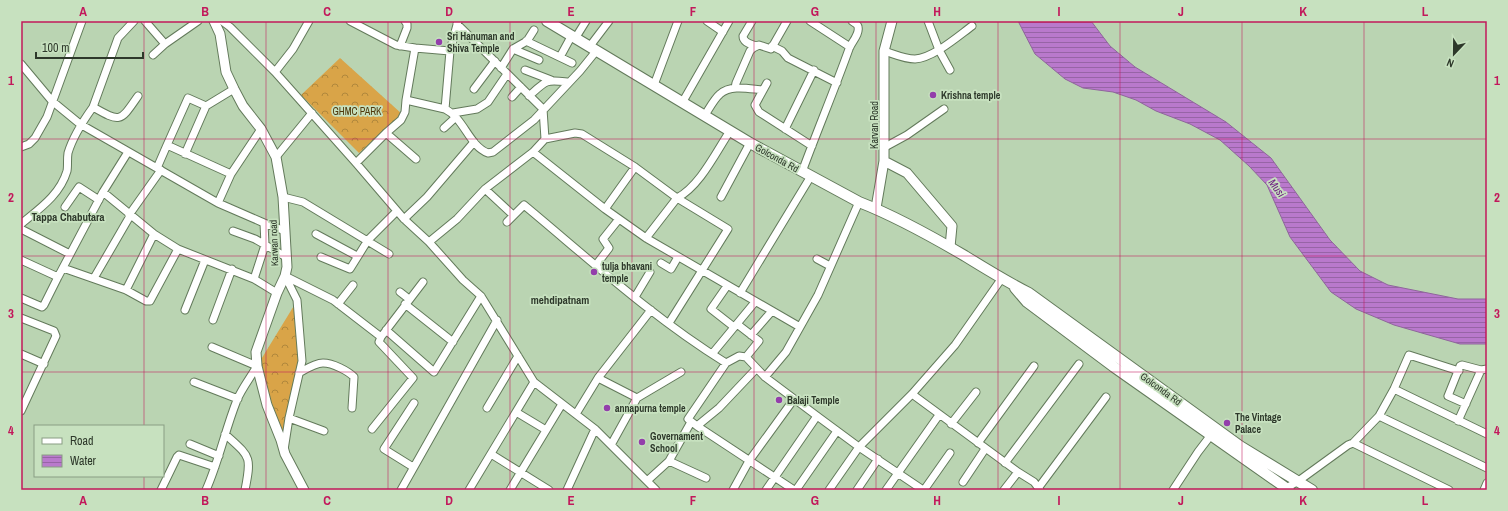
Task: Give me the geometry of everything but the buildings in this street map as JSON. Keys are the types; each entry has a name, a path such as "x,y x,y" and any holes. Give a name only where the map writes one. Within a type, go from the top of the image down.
{"main road":[{"name":"Golconda Rd","path":"547,21 750,143 859,202 876,208 950,248 1012,285 1029,293 1240,446 1312,490"},
{"name":"Golconda Rd","path":"1012,285 1027,302 1114,367 1288,489"}],"street":[{"path":"21,147 29,144 35,138 47,116 82,21"},
{"path":"21,224 48,202 59,187 67,171 68,153 80,124 93,107 118,38 134,21"},
{"path":"145,21 165,44"},
{"path":"153,55 165,44 198,21"},
{"name":"Karwan road","path":"214,21 220,34 226,72 243,106 261,130 276,157 283,197 286,257 285,276 277,293 256,352 257,366 267,405 285,454 304,490"},
{"path":"222,21 230,27 275,72 404,219 429,242 463,280 481,296 534,382 595,429 656,490"},
{"path":"275,72 293,50 309,21"},
{"path":"350,21 400,46 450,51"},
{"path":"400,46 407,28 407,24 404,21"},
{"path":"560,58 586,21"},
{"path":"406,100 445,109 454,115 474,142 485,153 491,153 534,120 569,82 594,48 610,21"},
{"path":"654,86 678,21"},
{"path":"707,21 723,32"},
{"path":"682,103 730,21"},
{"path":"752,21 743,36 744,41 756,46 759,45 771,49 786,21"},
{"path":"810,21 850,47"},
{"path":"740,293 806,174 812,146 850,47 858,32 857,24 852,21"},
{"name":"Karvan Road","path":"892,21 884,51 884,161 907,173 952,226 950,248"},
{"path":"928,21 939,50 950,70"},
{"path":"445,109 450,51 457,22"},
{"path":"457,22 543,109 545,139"},
{"path":"884,51 906,58 916,59 939,50 972,26"},
{"path":"501,68 513,49 526,41 534,30"},
{"path":"526,41 572,63"},
{"path":"735,88 750,51 756,46"},
{"path":"772,46 782,51 788,58 837,83"},
{"path":"356,163 404,116 415,48"},
{"path":"513,49 539,60"},
{"path":"474,89 494,61"},
{"path":"21,64 23,73 52,101 80,124 218,203 285,231"},
{"path":"526,70 552,80 569,82"},
{"path":"785,129 814,70"},
{"path":"444,128 454,115 478,109 488,102 507,74"},
{"path":"530,96 545,82 552,80"},
{"path":"767,83 755,105 756,109 812,146"},
{"path":"512,98 521,87"},
{"path":"705,115 720,94 735,88 763,90"},
{"path":"185,154 206,106 234,89"},
{"path":"93,107 112,118 123,117 138,96"},
{"path":"94,278 159,169 167,145 188,98 206,106"},
{"path":"885,147 907,135 944,109"},
{"path":"276,157 312,113"},
{"path":"218,203 231,174 261,130"},
{"path":"646,238 677,198 685,194 695,184 730,131"},
{"path":"386,133 416,159"},
{"path":"429,242 458,219 485,189 533,152 545,139 575,133 582,134 635,167 677,198 728,229 669,323"},
{"path":"404,219 427,197 474,142"},
{"path":"721,197 750,143"},
{"path":"167,145 231,174"},
{"path":"21,298 42,307 44,305 103,192 128,152"},
{"path":"533,152 605,209 646,238 800,327"},
{"path":"876,208 884,161"},
{"path":"605,209 635,167"},
{"path":"65,207 78,187 99,200"},
{"path":"485,189 513,215"},
{"path":"103,192 130,216 154,234 178,249 232,269 254,279 277,293"},
{"path":"283,197 303,202 390,254"},
{"path":"765,377 786,352 818,295 859,202"},
{"path":"507,222 524,205 651,310 726,363"},
{"path":"321,257 349,269 368,240 397,211"},
{"path":"596,265 609,248 603,239 619,219"},
{"path":"254,279 265,245 264,223"},
{"path":"21,229 70,254"},
{"path":"233,231 255,239 286,257"},
{"path":"126,290 154,234"},
{"path":"316,234 357,256"},
{"path":"63,268 126,290 146,301 150,301 178,249"},
{"path":"661,263 671,269 678,257"},
{"path":"818,259 830,266"},
{"path":"21,260 58,277"},
{"path":"185,310 205,260"},
{"path":"213,320 232,269"},
{"path":"635,297 650,272"},
{"path":"285,276 338,304 381,337"},
{"path":"284,450 289,418 302,361 297,300 285,276"},
{"path":"829,490 859,447 912,394 955,345 1002,278"},
{"path":"372,428 413,378 379,342 386,330 423,282"},
{"path":"338,304 353,285"},
{"path":"727,286 711,310 752,335 759,341 746,357"},
{"path":"400,292 407,302 453,342"},
{"path":"386,330 434,372 481,296"},
{"path":"712,354 755,302"},
{"path":"576,414 598,378 651,310"},
{"path":"752,335 772,311"},
{"path":"21,318 55,333 56,336 21,411"},
{"path":"401,490 497,320"},
{"path":"206,490 238,399 257,366 212,347"},
{"path":"21,354 44,364"},
{"path":"1288,489 1348,445 1353,443 1379,416 1394,389 1409,355 1458,371"},
{"path":"487,408 518,356"},
{"path":"837,431 795,490 749,461 688,419 726,363 739,356 746,357 765,377 859,447 924,490 950,453"},
{"path":"299,373 317,364 323,363 349,372 354,377 352,408"},
{"path":"1006,463 1079,364"},
{"path":"1458,421 1484,370 1462,364 1448,396 1466,404"},
{"path":"978,443 1034,366"},
{"path":"647,481 669,460 694,424 719,408 756,369"},
{"path":"611,446 638,398 681,372"},
{"path":"598,378 638,398"},
{"path":"194,382 238,399"},
{"path":"470,490 534,382"},
{"path":"1394,389 1487,434"},
{"path":"951,424 976,392"},
{"path":"912,394 919,398 939,416 1034,482 1039,488 1106,397"},
{"path":"733,490 749,461 794,399"},
{"path":"413,467 384,449 414,403"},
{"path":"510,490 562,404"},
{"path":"516,412 546,430"},
{"path":"766,490 817,416"},
{"path":"886,490 939,416"},
{"path":"1379,416 1487,468"},
{"path":"289,418 324,431"},
{"path":"567,490 595,429"},
{"path":"225,434 244,452 249,459 246,490"},
{"path":"1173,490 1211,435"},
{"path":"1353,443 1449,490"},
{"path":"190,444 219,456"},
{"path":"963,482 985,448"},
{"path":"491,454 521,471 549,490"},
{"path":"161,490 177,457 180,455 215,467"},
{"path":"857,490 878,459"},
{"path":"669,460 706,478"},
{"path":"1004,490 1018,472"},
{"path":"1484,490 1487,483"}],"green space":[{"name":"GHMC PARK","path":"340,58 402,114 359,153 301,95"},
{"path":"295,304 299,378 281,440 257,366"}],"water":[{"name":"Musi","path":"1018,21 1091,21 1110,46 1135,67 1226,122 1271,158 1330,240 1360,271 1388,285 1458,299 1487,299 1487,344 1460,344 1394,325 1356,309 1331,292 1290,237 1267,185 1249,166 1220,140 1190,124 1156,111 1136,100 1113,92 1083,88 1065,79 1035,54"}],"place":[{"name":"Sri Hanuman and Shiva Temple","path":"439,42"},
{"name":"Krishna temple","path":"933,95"},
{"name":"tulja bhavani temple","path":"594,272"},
{"name":"Balaji Temple","path":"779,400"},
{"name":"annapurna temple","path":"607,408"},
{"name":"The Vintage Palace","path":"1227,423"},
{"name":"Governament School","path":"642,442"}],"district":[{"name":"Tappa Chabutara","path":"68,217"},
{"name":"mehdipatnam","path":"560,300"}]}
